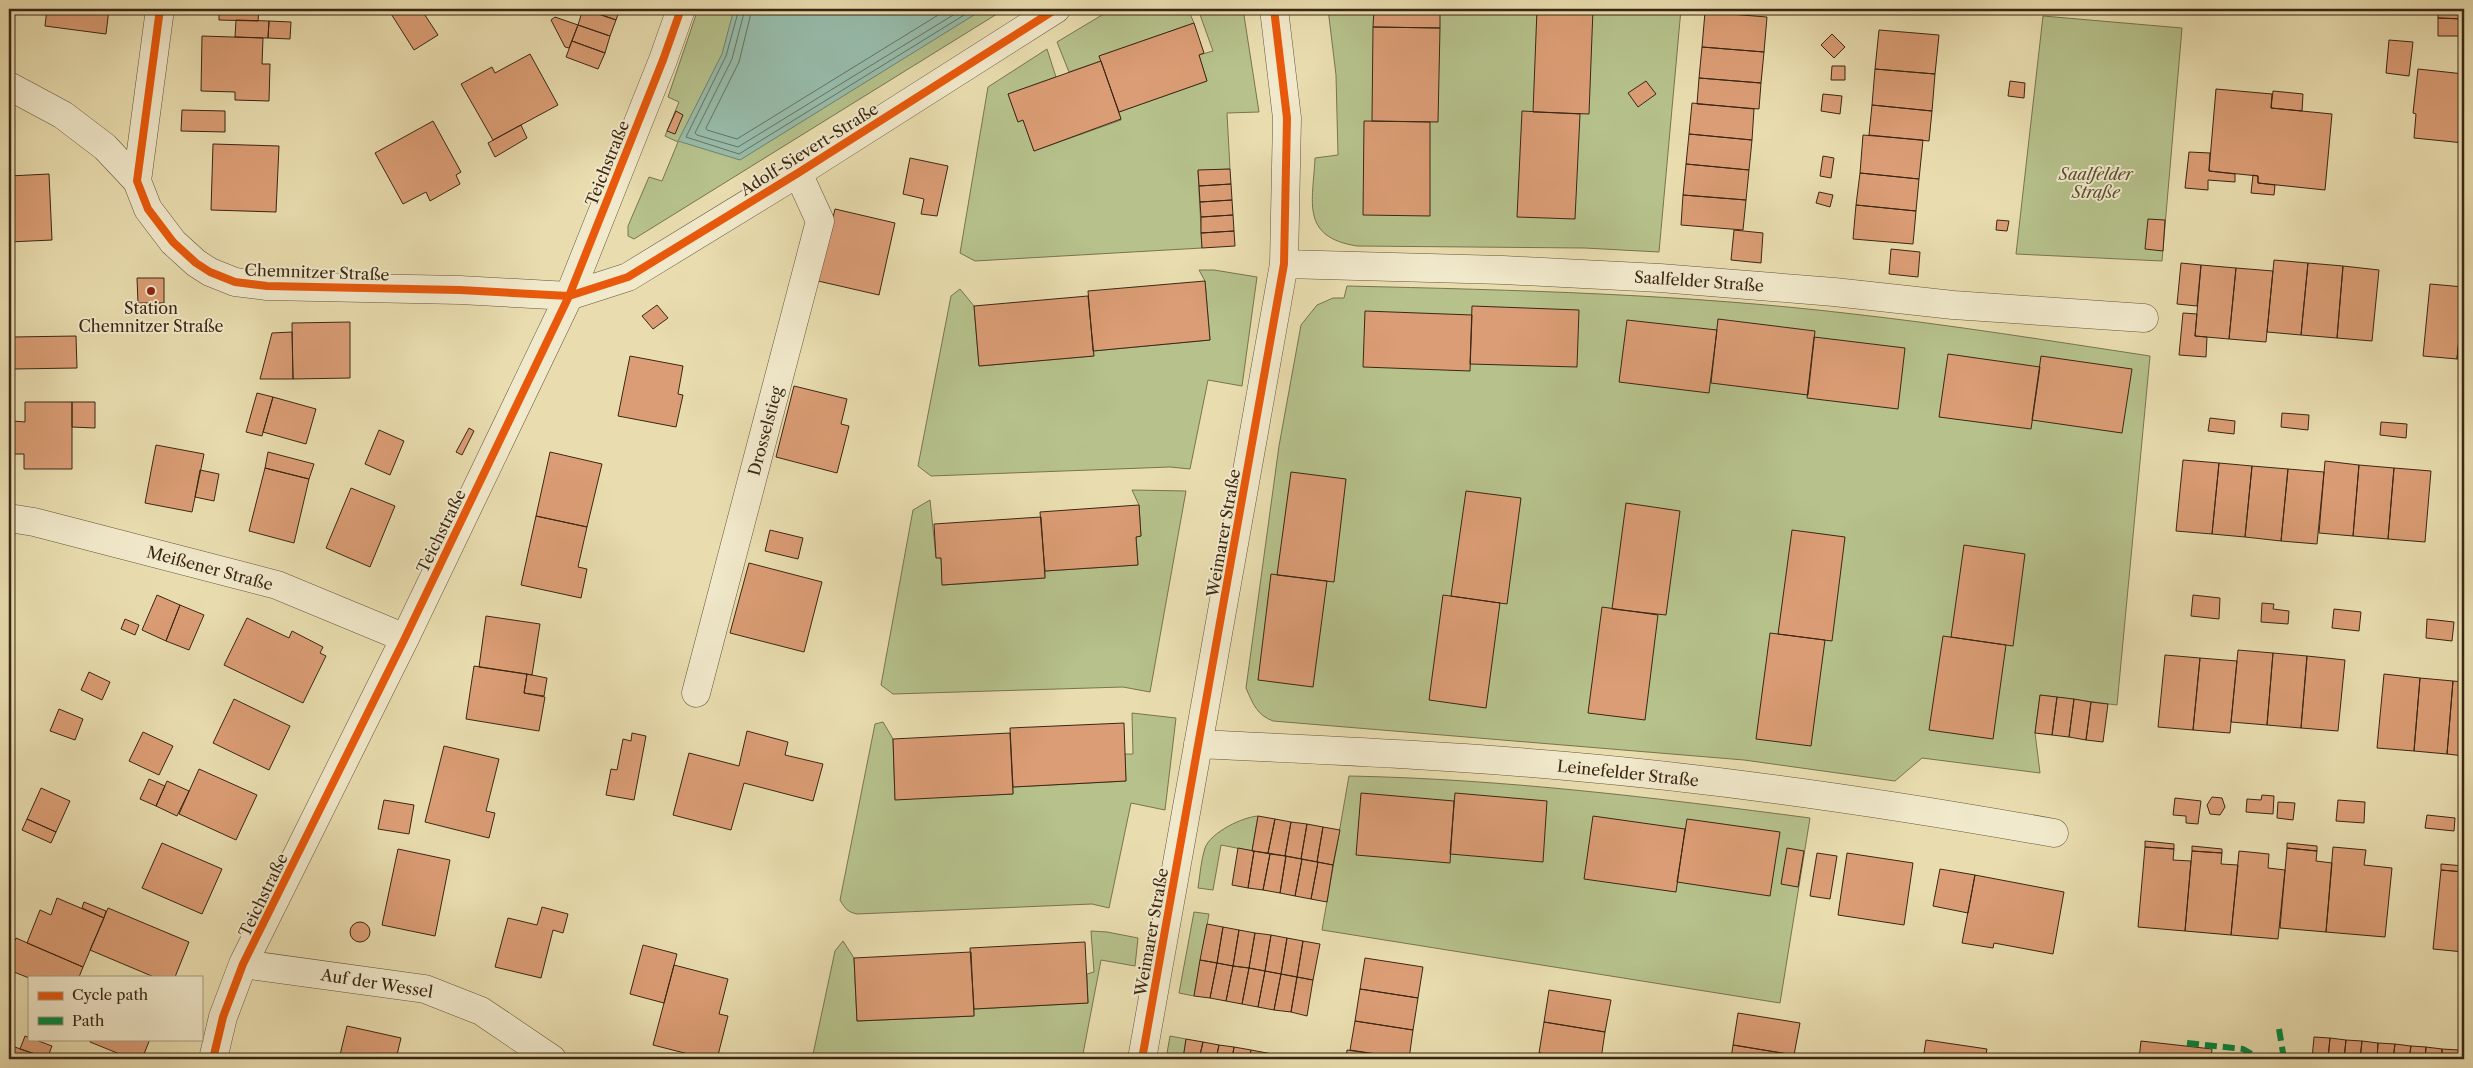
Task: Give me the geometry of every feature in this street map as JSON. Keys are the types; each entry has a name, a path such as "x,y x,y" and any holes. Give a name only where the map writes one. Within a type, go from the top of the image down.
{"street":[{"name":"Chemnitzer Straße","path":"160,9 137,182 148,209 182,252 210,272 235,282 288,287 460,290 569,296"},
{"name":"Teichstraße","path":"213,1059 223,1017 244,964 405,638 569,296 663,60 681,9"},
{"name":"Adolf-Sievert-Straße","path":"569,296 628,277 798,173 1056,9"},
{"name":"Weimarer Straße","path":"1142,1059 1284,264 1287,118 1274,9"},
{"path":"9,86 63,114 106,147 137,182"},
{"name":"Drosselstieg","path":"696,693 820,221 798,173"},
{"name":"Saalfelder Straße","path":"1284,264 1503,270 1660,278 1834,292 1953,305 2144,318"},
{"name":"Meißener Straße","path":"9,518 34,522 277,584 405,638"},
{"name":"Leinefelder Straße","path":"1198,744 1406,754 1641,773 1898,806 2054,833"},
{"name":"Auf der Wessel","path":"244,964 425,989 481,1011 552,1059"}],"green space":[{"path":"698,9 1005,9 634,239 628,236 628,226 649,177 662,181 678,142 665,136 679,102 668,97"},
{"path":"1112,9 1188,9 1194,23 1099,56 1101,61 1069,72 1057,42"},
{"path":"1198,9 1243,9 1259,112 1227,113 1230,169 1198,171 1202,248 975,261 960,253 988,87 1047,49 1056,77 1008,94 1018,122 1023,120 1034,151 1121,120 1119,112 1207,81 1199,55 1213,51"},
{"path":"1328,9 1681,9 1659,252 1585,248 1357,246 1326,235 1318,226 1312,203 1315,158 1338,155 1336,75"},
{"name":"Saalfelder Straße","path":"2043,16 2182,28 2162,261 2016,254"},
{"path":"1199,270 1214,270 1257,277 1242,386 1208,380 1190,469 1170,467 931,476 918,466 951,296 960,289 974,306 979,366 1093,356 1093,351 1210,340 1205,281"},
{"path":"1347,286 1664,297 1790,307 1927,323 2150,356 2117,705 2040,695 2035,733 2040,773 1922,758 1895,781 1744,760 1273,721 1268,719 1256,708 1246,688 1279,446 1301,325 1317,305 1333,298 1344,298"},
{"path":"1132,490 1186,491 1150,692 1123,687 893,694 881,685 913,510 930,500 936,557 941,558 943,585 1045,578 1045,571 1138,565 1136,537 1141,536 1139,505"},
{"path":"1132,713 1176,718 1165,810 1131,803 1109,908 1092,904 857,914 849,911 840,900 875,724 883,722 893,739 895,799 1013,794 1013,787 1126,781 1125,754 1133,754"},
{"path":"1349,776 1523,785 1695,803 1810,818 1780,1003 1322,930"},
{"path":"1258,816 1252,851 1221,845 1213,890 1198,888 1202,857 1208,842 1228,826 1244,819"},
{"path":"1194,912 1209,914 1194,996 1179,993"},
{"path":"1091,931 1138,938 1135,966 1101,960 1082,1059 812,1059 835,951 843,941 854,958 857,1021 974,1016 974,1009 1088,1003 1087,974 1094,972"},
{"path":"1170,1036 1186,1039 1183,1059 1166,1059"}],"water":[{"path":"734,9 976,9 974,15 740,160 678,141 722,54"}],"building":[{"path":"47,9 109,9 106,34 45,26"},
{"path":"219,9 259,9 258,21 219,20"},
{"path":"388,9 421,9 438,35 414,50"},
{"path":"583,9 616,20 610,36 578,25"},
{"path":"585,9 620,9 616,20"},
{"path":"1374,9 1440,9 1440,28 1373,27"},
{"path":"1537,9 1593,9 1589,114 1533,112"},
{"path":"2438,9 2464,9 2464,19 2438,18"},
{"path":"1705,12 1767,17 1764,52 1702,47"},
{"path":"555,17 578,25 569,48 565,47 551,20"},
{"path":"2438,18 2464,19 2464,36 2438,36"},
{"path":"236,20 269,21 268,38 235,37"},
{"path":"269,21 291,22 290,39 268,38"},
{"path":"1194,23 1204,53 1199,55 1207,81 1119,112 1099,56"},
{"path":"578,25 610,36 605,53 572,41"},
{"path":"1373,27 1440,28 1438,122 1372,121"},
{"path":"1879,30 1939,35 1935,74 1875,69"},
{"path":"1832,34 1845,47 1834,58 1821,45"},
{"path":"202,36 263,38 262,64 270,64 269,101 235,100 235,92 201,91"},
{"path":"2389,40 2413,42 2409,76 2386,73"},
{"path":"572,41 605,53 598,69 566,57"},
{"path":"1702,47 1764,52 1761,83 1699,78"},
{"path":"530,54 558,105 493,140 461,84 492,67 495,73"},
{"path":"1101,61 1121,119 1034,151 1023,120 1018,122 1008,94"},
{"path":"1832,66 1845,66 1845,80 1831,80"},
{"path":"1875,69 1935,74 1932,111 1872,105"},
{"path":"2418,69 2464,74 2464,143 2414,138 2416,114 2413,113"},
{"path":"1699,78 1761,83 1759,109 1697,104"},
{"path":"1646,81 1656,94 1638,107 1628,93"},
{"path":"2010,81 2025,83 2024,98 2008,96"},
{"path":"2216,89 2272,94 2271,108 2332,114 2325,190 2258,183 2258,176 2209,171"},
{"path":"2273,91 2303,94 2302,111 2271,108"},
{"path":"1823,94 1842,96 1840,114 1821,111"},
{"path":"1692,103 1754,109 1752,140 1689,134"},
{"path":"1872,105 1932,111 1929,141 1869,135"},
{"path":"182,110 225,111 225,132 181,131"},
{"path":"676,111 683,115 675,134 667,131"},
{"path":"1522,111 1580,114 1575,219 1517,217"},
{"path":"433,121 461,172 456,175 460,184 430,201 426,192 403,204 375,153"},
{"path":"1364,121 1430,122 1430,216 1363,215"},
{"path":"521,125 527,138 495,157 488,143"},
{"path":"1689,134 1752,140 1749,170 1686,164"},
{"path":"1863,135 1923,140 1919,179 1860,173"},
{"path":"213,144 279,146 276,212 211,210"},
{"path":"2189,152 2210,153 2209,171 2235,174 2235,182 2208,180 2208,190 2185,188"},
{"path":"1823,156 1834,158 1831,178 1820,176"},
{"path":"910,158 948,166 937,216 921,214 924,199 903,194"},
{"path":"1686,164 1749,170 1746,200 1683,195"},
{"path":"1230,169 1231,184 1199,186 1198,170"},
{"path":"1860,173 1919,179 1916,211 1856,205"},
{"path":"49,174 52,240 9,242 9,176"},
{"path":"2253,175 2258,176 2258,183 2275,185 2274,195 2251,193"},
{"path":"1231,184 1232,200 1200,202 1199,186"},
{"path":"1819,192 1833,195 1830,207 1816,203"},
{"path":"1683,195 1746,200 1743,230 1681,225"},
{"path":"1232,200 1233,215 1201,217 1200,202"},
{"path":"1856,205 1916,211 1913,244 1853,239"},
{"path":"835,209 895,223 879,295 818,281"},
{"path":"1233,215 1234,231 1201,233 1201,217"},
{"name":"Saalfelder Straße","path":"2148,219 2165,220 2163,251 2145,249"},
{"path":"1997,220 2009,221 2007,231 1996,230"},
{"path":"1734,230 1763,233 1761,263 1731,260"},
{"path":"1234,231 1235,246 1202,248 1201,233"},
{"path":"1891,249 1920,252 1918,277 1889,274"},
{"path":"2274,260 2308,263 2301,335 2267,332"},
{"path":"2181,263 2201,265 2197,306 2177,304"},
{"path":"2308,263 2343,266 2337,338 2301,335"},
{"path":"2201,265 2236,268 2229,339 2195,336"},
{"path":"2343,266 2379,270 2372,341 2337,338"},
{"path":"2236,268 2273,271 2266,342 2229,339"},
{"name":"Station Chemnitzer Straße","path":"137,278 164,278 164,303 138,303"},
{"path":"1205,281 1210,340 1093,351 1088,291"},
{"path":"2430,284 2464,287 2457,359 2423,356"},
{"path":"2464,288 2464,360 2457,359"},
{"path":"1088,296 1094,356 979,366 974,306"},
{"path":"657,305 668,318 653,329 642,316"},
{"path":"1472,306 1579,310 1577,367 1470,364"},
{"path":"1365,311 1472,315 1470,371 1363,367"},
{"path":"2183,313 2197,314 2195,336 2207,337 2206,357 2179,355"},
{"path":"1718,319 1815,331 1808,395 1711,383"},
{"path":"1627,320 1717,330 1709,393 1619,382"},
{"path":"350,322 350,378 293,379 292,323"},
{"path":"292,332 293,379 260,379 272,333"},
{"path":"76,336 77,368 13,369 13,337"},
{"path":"1814,337 1905,348 1898,409 1807,398"},
{"path":"1948,354 2040,367 2031,429 1939,417"},
{"path":"630,356 683,366 678,394 683,395 676,427 618,416"},
{"path":"2041,356 2132,369 2122,433 2032,420"},
{"path":"794,386 847,399 841,424 849,426 837,473 776,457"},
{"path":"257,393 273,397 262,436 246,432"},
{"path":"273,397 316,409 306,444 263,432"},
{"path":"25,402 72,402 72,469 24,469 24,454 13,454 13,421 25,422"},
{"path":"72,402 95,402 95,428 72,427"},
{"path":"2282,413 2309,415 2308,430 2281,427"},
{"path":"2210,418 2235,421 2234,434 2208,431"},
{"path":"2381,422 2407,424 2406,438 2380,435"},
{"path":"469,428 474,431 462,455 456,452"},
{"path":"379,430 404,441 390,475 365,464"},
{"path":"156,445 204,454 192,512 145,503"},
{"path":"268,452 314,464 309,479 265,468"},
{"path":"550,452 602,464 587,527 536,516"},
{"path":"2183,460 2219,463 2212,534 2176,531"},
{"path":"2325,461 2359,465 2353,536 2319,533"},
{"path":"2219,463 2252,466 2245,537 2212,534"},
{"path":"2359,465 2394,468 2388,539 2353,536"},
{"path":"2252,466 2288,469 2281,541 2245,537"},
{"path":"265,468 309,479 294,543 249,531"},
{"path":"2394,468 2431,471 2425,542 2388,539"},
{"path":"2288,469 2324,472 2317,544 2281,541"},
{"path":"200,470 219,474 214,501 195,497"},
{"path":"1291,472 1346,479 1334,582 1277,575"},
{"path":"351,488 395,506 370,567 326,548"},
{"path":"1466,491 1521,498 1507,604 1451,596"},
{"path":"1626,503 1680,511 1666,615 1612,609"},
{"path":"1139,505 1141,536 1136,537 1138,565 1045,571 1040,512"},
{"path":"536,516 587,527 578,567 587,569 581,598 521,585"},
{"path":"1041,517 1045,578 942,585 941,558 936,558 934,524"},
{"path":"770,530 803,538 798,559 765,551"},
{"path":"1792,530 1845,537 1832,641 1778,634"},
{"path":"1964,545 2025,554 2013,646 1951,637"},
{"path":"749,563 822,582 804,652 730,633"},
{"path":"1271,574 1327,581 1313,687 1258,680"},
{"path":"157,595 180,605 166,641 142,630"},
{"path":"1443,595 1500,603 1486,708 1429,700"},
{"path":"2193,595 2220,598 2219,619 2191,616"},
{"path":"2262,603 2274,604 2273,609 2289,611 2288,624 2261,622"},
{"path":"180,605 204,615 189,650 166,641"},
{"path":"1602,607 1658,615 1645,720 1588,713"},
{"path":"2334,609 2361,612 2359,631 2332,628"},
{"path":"486,616 540,624 532,675 479,667"},
{"path":"247,618 289,638 292,631 323,647 320,653 326,656 303,703 224,665"},
{"path":"125,619 139,625 135,635 121,629"},
{"path":"2427,619 2454,622 2452,641 2426,638"},
{"path":"1770,633 1825,640 1811,746 1756,739"},
{"path":"1943,636 2006,645 1993,739 1929,730"},
{"path":"2238,650 2273,653 2267,725 2231,722"},
{"path":"2273,653 2307,656 2301,728 2267,725"},
{"path":"2165,655 2200,658 2193,730 2158,727"},
{"path":"2307,656 2345,660 2338,731 2301,728"},
{"path":"2200,658 2237,661 2230,733 2193,730"},
{"path":"474,666 527,674 524,693 545,697 539,731 466,719"},
{"path":"89,672 110,682 102,700 81,690"},
{"path":"527,674 547,678 544,696 524,693"},
{"path":"2384,674 2420,678 2414,751 2377,748"},
{"path":"2420,678 2453,681 2447,754 2414,751"},
{"path":"2453,681 2464,682 2464,756 2447,754"},
{"path":"2040,695 2057,697 2052,735 2035,733"},
{"path":"2057,697 2074,699 2069,737 2052,735"},
{"path":"234,699 290,726 269,770 213,743"},
{"path":"2074,699 2091,702 2086,740 2069,737"},
{"path":"2091,702 2108,704 2103,742 2086,740"},
{"path":"59,709 83,719 75,740 50,731"},
{"path":"1124,723 1126,781 1013,787 1010,728"},
{"path":"747,731 788,742 785,755 823,764 813,801 744,783 731,830 673,815 689,753 739,766"},
{"path":"143,732 173,746 159,775 129,761"},
{"path":"632,733 646,736 634,800 606,795 611,769 617,770 623,739 631,741"},
{"path":"1010,733 1013,794 895,800 893,739"},
{"path":"444,746 499,759 486,811 495,813 489,838 425,822"},
{"path":"199,769 257,795 236,840 179,814"},
{"path":"149,779 165,786 156,806 140,799"},
{"path":"167,781 189,791 177,816 156,806"},
{"path":"41,788 70,801 56,832 27,819"},
{"path":"1361,793 1454,801 1450,863 1356,855"},
{"path":"1455,793 1547,801 1543,862 1450,854"},
{"path":"2262,795 2274,796 2273,814 2246,812 2247,799 2261,800"},
{"path":"2212,797 2222,798 2225,807 2220,815 2210,814 2207,805"},
{"path":"2175,798 2201,801 2198,824 2186,823 2186,816 2173,815"},
{"path":"384,800 414,805 409,834 378,829"},
{"path":"2338,800 2365,802 2364,823 2336,821"},
{"path":"2278,802 2295,803 2293,820 2277,818"},
{"path":"2427,815 2455,818 2454,831 2425,828"},
{"path":"1258,816 1275,819 1268,853 1252,851"},
{"path":"1593,816 1685,829 1676,892 1584,879"},
{"path":"27,819 56,832 51,843 22,830"},
{"path":"1275,819 1291,822 1285,856 1268,853"},
{"path":"1687,819 1780,832 1770,896 1677,882"},
{"path":"1291,822 1307,824 1301,859 1285,856"},
{"path":"1307,824 1323,827 1317,862 1301,859"},
{"path":"1323,827 1340,830 1333,865 1317,862"},
{"path":"2145,841 2174,844 2174,849 2145,847"},
{"path":"162,843 222,869 202,914 142,888"},
{"path":"2287,843 2317,846 2317,851 2287,848"},
{"path":"2192,846 2222,849 2222,853 2192,851"},
{"path":"2145,847 2174,849 2173,860 2191,861 2185,931 2138,927"},
{"path":"2333,847 2366,850 2364,865 2392,868 2385,937 2326,932"},
{"path":"1238,848 1254,851 1248,888 1232,885"},
{"path":"1787,848 1804,851 1798,887 1781,884"},
{"path":"2287,848 2317,851 2316,861 2332,863 2326,932 2280,928"},
{"path":"398,849 450,860 435,936 382,925"},
{"path":"1254,851 1270,854 1263,890 1248,888"},
{"path":"2192,851 2222,853 2221,864 2238,865 2231,935 2185,931"},
{"path":"2239,851 2269,854 2268,868 2285,870 2278,939 2231,935"},
{"path":"1817,853 1837,856 1830,899 1810,896"},
{"path":"1847,853 1913,863 1904,925 1838,915"},
{"path":"1270,854 1286,856 1280,893 1263,890"},
{"path":"1286,856 1302,859 1295,896 1280,893"},
{"path":"1302,859 1318,862 1311,899 1295,896"},
{"path":"1318,862 1333,865 1327,902 1311,899"},
{"path":"2441,864 2464,866 2464,872 2441,870"},
{"path":"1940,869 1975,875 1968,913 1933,906"},
{"path":"2441,870 2464,872 2464,952 2433,949"},
{"path":"1975,875 2064,892 2053,954 1994,943 1993,948 1962,943"},
{"path":"57,898 104,918 83,967 27,943 40,910 51,915"},
{"path":"84,902 106,911 104,918 82,908"},
{"path":"542,907 568,914 563,933 553,930 541,978 495,967 508,918 537,925"},
{"path":"108,908 189,942 175,976 152,976 90,950"},
{"path":"360,922 367,925 370,932 367,939 360,942 353,939 350,932 353,925"},
{"path":"1207,924 1223,927 1217,963 1200,960"},
{"path":"1223,927 1239,930 1233,966 1217,963"},
{"path":"1239,930 1255,933 1249,968 1233,966"},
{"path":"1255,933 1271,935 1265,971 1249,968"},
{"path":"1271,935 1287,938 1281,974 1265,971"},
{"path":"16,938 83,967 79,976 28,976 28,978 9,970 9,954"},
{"path":"1287,938 1303,941 1297,977 1281,974"},
{"path":"1303,941 1320,944 1313,980 1297,977"},
{"path":"1085,942 1088,1003 974,1009 970,948"},
{"path":"643,945 677,954 664,1003 630,994"},
{"path":"971,952 974,1016 857,1021 854,958"},
{"path":"1365,958 1423,967 1418,998 1360,989"},
{"path":"1200,960 1217,963 1210,998 1194,996"},
{"path":"1217,963 1233,966 1226,1001 1210,998"},
{"path":"674,965 728,979 719,1014 728,1016 717,1059 708,1059 653,1045"},
{"path":"1233,966 1249,968 1242,1004 1226,1001"},
{"path":"1249,968 1265,971 1258,1007 1242,1004"},
{"path":"1265,971 1281,974 1274,1010 1258,1007"},
{"path":"1281,974 1297,977 1291,1012 1274,1010"},
{"path":"1297,977 1313,980 1307,1016 1291,1012"},
{"path":"1360,989 1418,998 1413,1030 1355,1021"},
{"path":"1549,990 1611,1000 1605,1032 1544,1022"},
{"path":"1738,1013 1800,1023 1794,1055 1733,1045"},
{"path":"1355,1021 1413,1030 1409,1059 1350,1050"},
{"path":"1544,1022 1605,1032 1601,1059 1574,1059 1539,1053"},
{"path":"347,1026 401,1038 396,1059 339,1059"},
{"path":"25,1036 28,1037 28,1040 36,1040 52,1046 47,1059 33,1059 35,1054 20,1049"},
{"path":"2314,1037 2330,1038 2328,1059 2312,1059"},
{"path":"2330,1038 2346,1040 2344,1059 2328,1059"},
{"path":"1186,1039 1203,1042 1199,1059 1183,1059"},
{"path":"91,1040 150,1040 142,1059 132,1059 90,1042"},
{"path":"1926,1040 1987,1049 1985,1059 1923,1059"},
{"path":"2346,1040 2362,1041 2360,1059 2344,1059"},
{"path":"2141,1041 2212,1049 2211,1059 2139,1059"},
{"path":"2362,1041 2378,1043 2377,1059 2360,1059"},
{"path":"1203,1042 1219,1045 1216,1059 1199,1059"},
{"path":"2378,1043 2395,1044 2393,1059 2377,1059"},
{"path":"2395,1044 2411,1046 2409,1059 2393,1059"},
{"path":"9,1045 35,1054 33,1059 9,1059"},
{"path":"1219,1045 1234,1047 1232,1059 1216,1059"},
{"path":"1733,1045 1794,1055 1794,1059 1731,1059"},
{"path":"2411,1046 2426,1047 2425,1059 2409,1059"},
{"path":"1234,1047 1251,1050 1249,1059 1232,1059"},
{"path":"2426,1047 2442,1049 2442,1059 2425,1059"},
{"path":"2442,1049 2459,1050 2458,1059 2442,1059"},
{"path":"1251,1050 1267,1053 1266,1059 1249,1059"},
{"path":"1347,1050 1402,1058 1402,1059 1346,1059"},
{"path":"1267,1053 1283,1056 1282,1059 1266,1059"},
{"path":"1539,1053 1574,1059 1538,1059"}],"marked path":[{"path":"2279,1029 2284,1059"},
{"path":"2187,1043 2243,1049 2260,1059"}],"cycle path":[{"path":"160,9 137,181 148,209 173,242 196,263 210,272 235,282 267,286 460,290 569,296 628,277 798,173 1056,9"},
{"path":"213,1059 223,1017 243,964 405,638 569,296 663,60 681,9"},
{"path":"1142,1059 1284,264 1287,118 1274,9"}],"place":[{"name":"Station Chemnitzer Straße","path":"151,291"}]}
